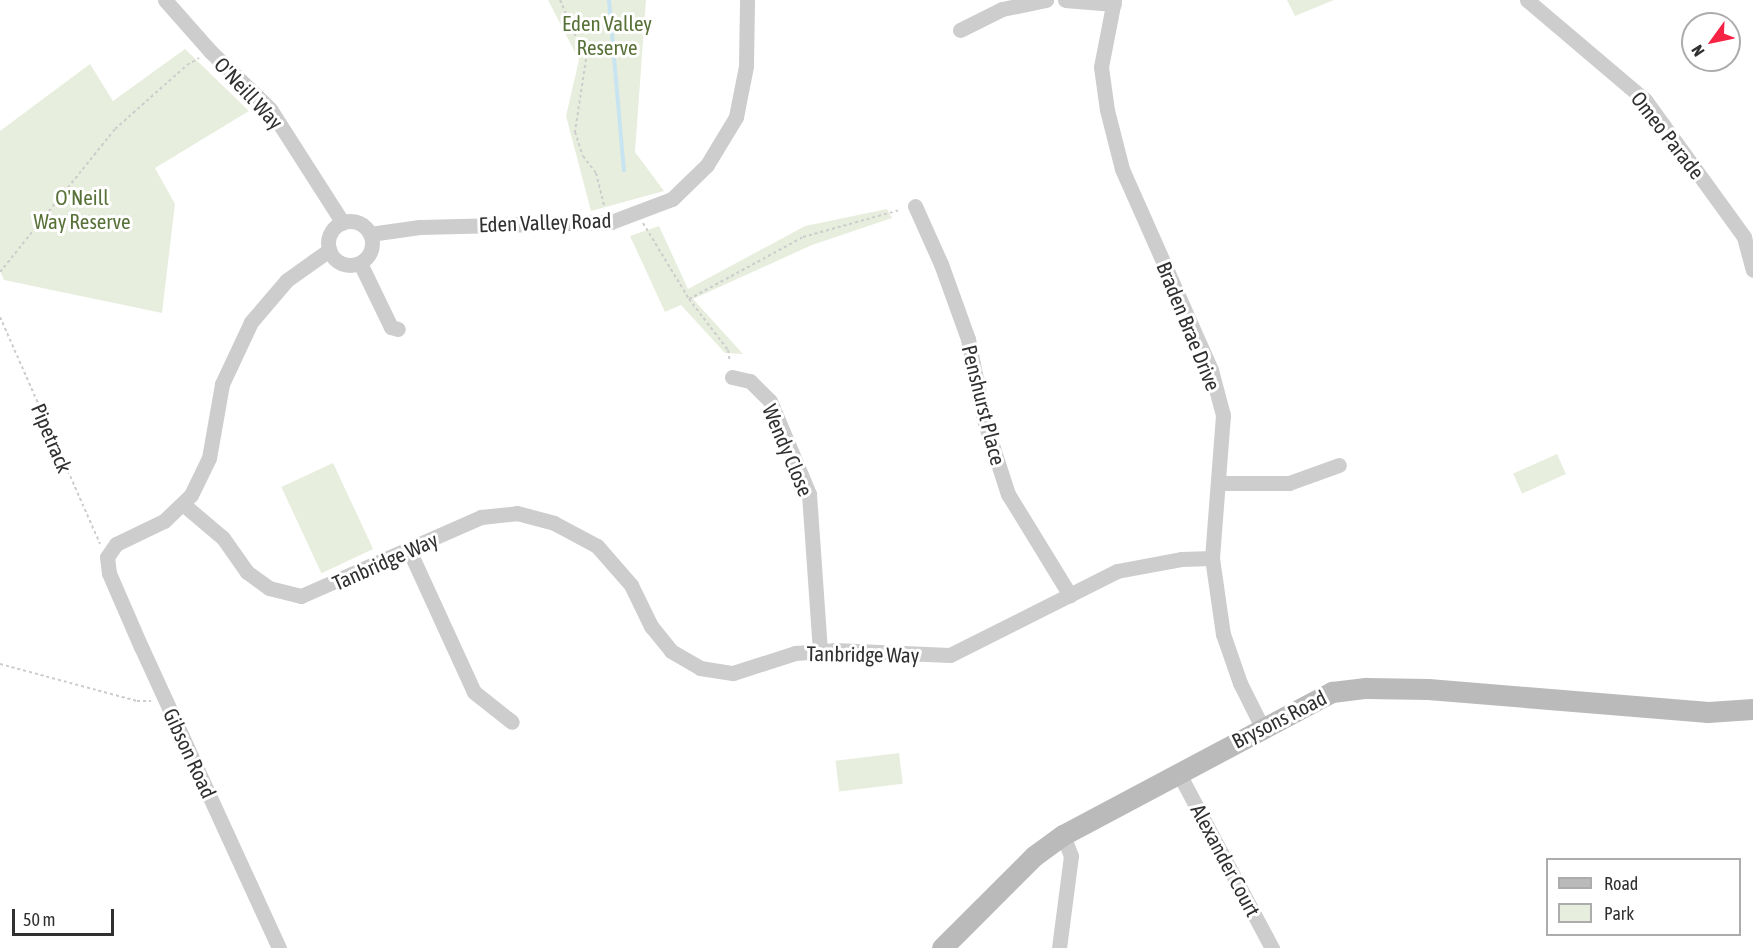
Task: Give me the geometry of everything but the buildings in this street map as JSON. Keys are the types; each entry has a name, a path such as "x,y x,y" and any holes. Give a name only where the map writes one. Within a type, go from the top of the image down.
{"street":[{"name":"O'Neill Way","path":"165,0 211,52 270,109 343,223"},
{"name":"Eden Valley Road","path":"370,234 420,227 611,222 638,214 672,198 693,182 722,145 736,117 746,66 747,0"},
{"path":"960,30 1002,9 1046,0"},
{"path":"1065,0 1114,2"},
{"name":"Omeo Parade","path":"1527,0 1645,99 1744,237 1753,270"},
{"name":"Braden Brae Drive","path":"1114,2 1101,67 1107,110 1122,169 1211,370 1222,415 1220,483 1212,558 1223,634 1240,683 1262,727"},
{"name":"Penshurst Place","path":"915,206 941,264 968,339 985,423 1008,494 1070,595"},
{"path":"107,556 116,544 164,521 184,505 209,458 222,384 250,322 287,279 330,250 332,231 343,223 356,222 370,234 370,254 360,263 345,265 330,250"},
{"path":"360,263 392,329"},
{"name":"Wendy Close","path":"732,377 750,381 770,401 809,494 820,651"},
{"path":"1220,483 1289,483 1339,465"},
{"name":"Tanbridge Way","path":"184,505 224,538 247,572 269,588 301,596 481,517 517,513 554,523 597,546 631,585 651,626 671,651 700,668 733,673 795,653 820,651 950,655 1117,571 1181,559 1212,558"},
{"path":"409,550 474,692 512,722"},
{"name":"Gibson Road","path":"107,556 109,573 279,948"},
{"name":"Brysons Road","path":"942,948 1034,856 1063,835 1320,696 1366,688 1428,689 1708,712 1753,710"},
{"name":"Alexander Court","path":"1178,772 1272,948"},
{"path":"1059,948 1071,856 1063,835"}],"path":[{"path":"560,0 586,59 576,132 583,156 596,173 599,197 611,222"},
{"path":"0,272 115,129 187,64 211,52"},
{"path":"689,299 803,237 915,206"},
{"path":"638,214 689,299 728,350 732,377"},
{"name":"Pipetrack","path":"0,317 88,522 107,556"},
{"path":"0,664 137,701 166,701"}],"green space":[{"name":"Eden Valley Reserve","path":"548,0 646,0 635,152 664,191 591,211 566,116 579,60"},
{"path":"1287,0 1334,0 1295,16"},
{"name":"O'Neill Way Reserve","path":"185,49 249,111 155,168 175,204 162,313 4,280 0,271 0,131 90,64 113,101"},
{"path":"887,209 892,218 812,245 693,299 743,354 725,353 681,305 665,312 630,236 659,226 688,289 805,226"},
{"path":"1557,454 1566,474 1522,494 1513,474"},
{"path":"333,463 373,549 321,573 281,487"},
{"path":"899,753 903,784 839,792 835,761"}],"waterway":[{"path":"609,0 624,170"}]}
